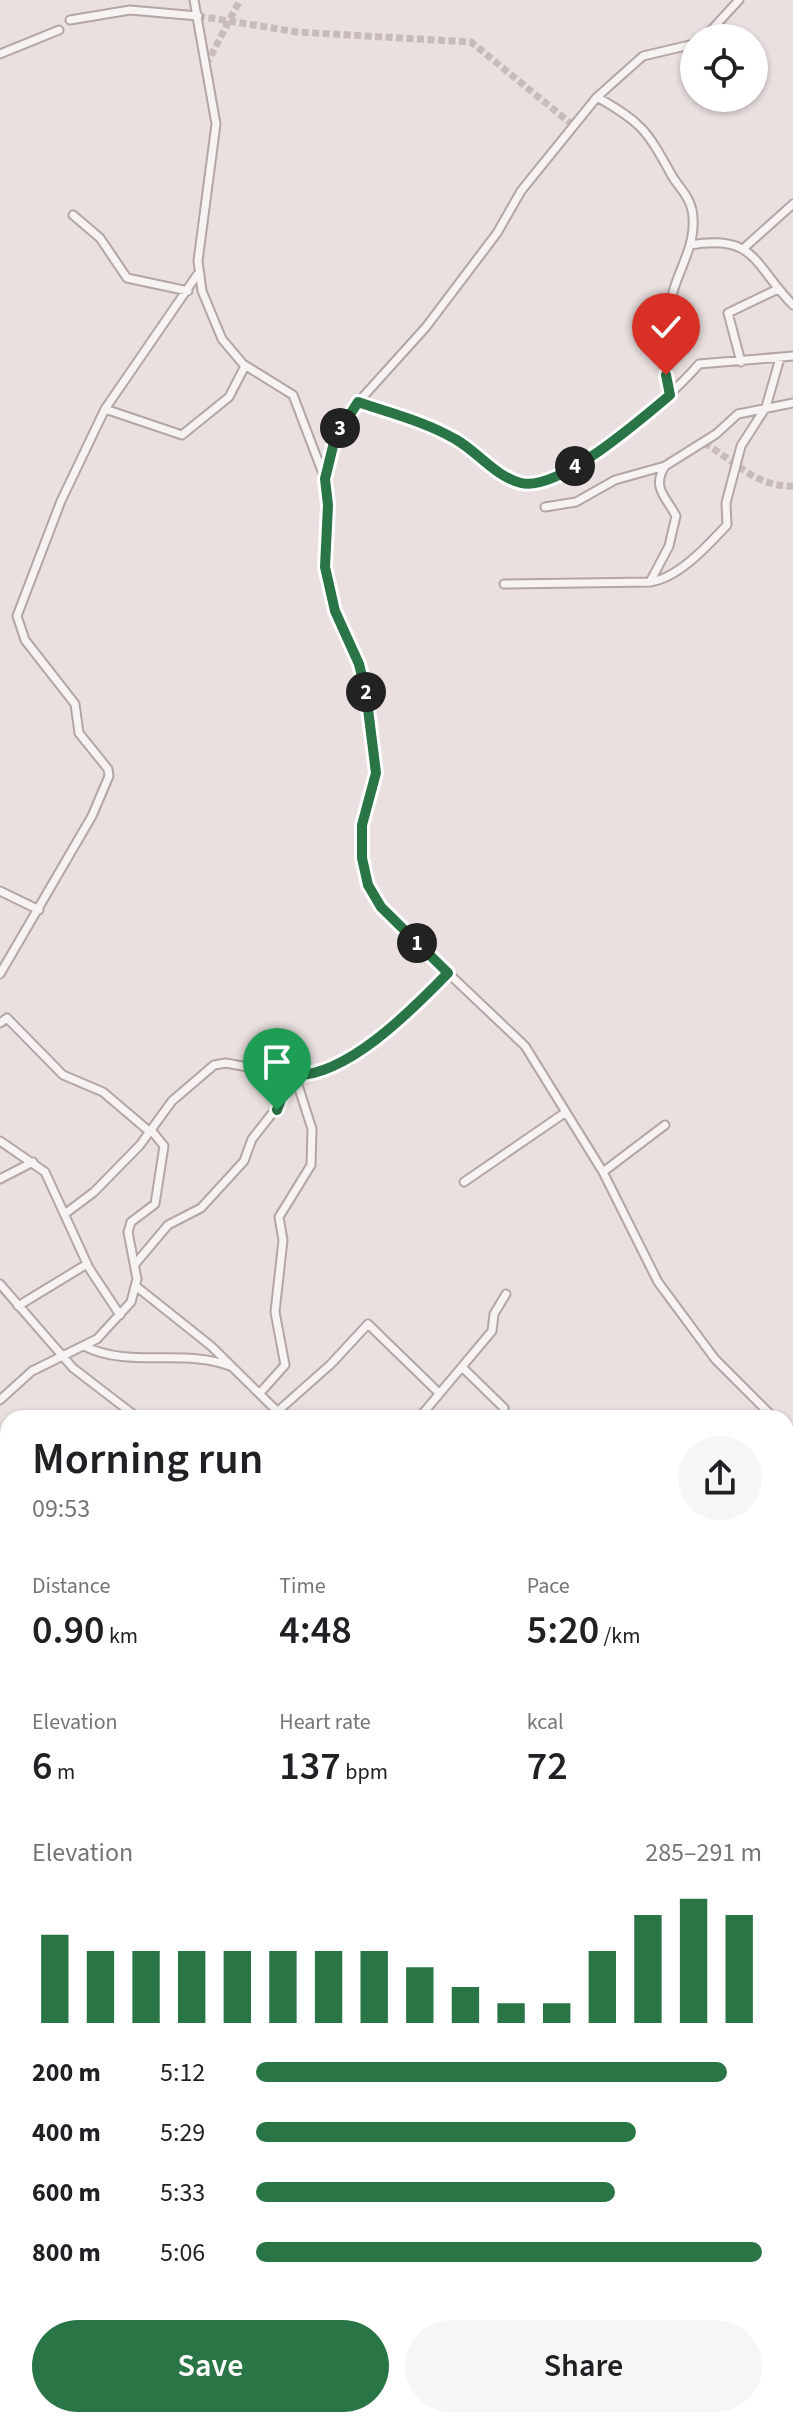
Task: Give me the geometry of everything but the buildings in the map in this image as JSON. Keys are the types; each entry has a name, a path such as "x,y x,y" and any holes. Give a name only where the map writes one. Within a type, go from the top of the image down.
{"street":[{"path":"0,974 92,816 109,773 79,733 75,704 25,640 17,616 61,501 105,409 188,291 199,270 216,124 194,0"},
{"path":"716,24 735,1"},
{"path":"70,20 130,10 198,16"},
{"path":"0,54 59,30"},
{"path":"680,47 643,56 597,97 521,191 497,233 426,327 358,402 335,438 325,479 328,583 365,687 375,766 361,836 365,875 387,915 521,1041 603,1172 658,1282 715,1359 766,1410"},
{"path":"597,97 638,122 655,141 673,178 688,196 693,211 690,245 673,291 664,347 670,395"},
{"path":"744,248 793,204"},
{"path":"73,215 100,238 127,278 188,291"},
{"path":"690,245 719,240 744,248 793,305"},
{"path":"199,270 214,324 231,352 245,366 293,395 325,479"},
{"path":"741,362 728,313 778,289"},
{"path":"358,402 453,438 500,472 526,484 566,473 622,437 670,395 699,364 793,356"},
{"path":"504,584 650,582 668,577 727,525 726,503 739,455 766,407 780,358"},
{"path":"105,409 182,435 229,397 245,366"},
{"path":"545,507 576,502 615,480 665,466 711,438 738,414 793,403"},
{"path":"650,582 669,546 676,522 675,512 664,502 659,486 658,477 665,466"},
{"path":"0,891 39,910"},
{"path":"66,1213 94,1192 150,1131 172,1101 217,1064 292,1076 330,1067 396,1022 448,973"},
{"path":"0,1023 7,1018 12,1020 20,1034 63,1075 103,1092 164,1146 155,1204 131,1222 128,1232 136,1263 134,1297 120,1315 84,1346 32,1371 0,1400"},
{"path":"136,1263 168,1225 201,1208 244,1161 252,1139 282,1101 292,1076"},
{"path":"260,1393 285,1365 275,1312 283,1240 279,1217 311,1165 312,1129 292,1076"},
{"path":"464,1182 566,1112"},
{"path":"603,1172 665,1125"},
{"path":"0,1141 47,1175 87,1264 120,1315"},
{"path":"0,1179 33,1162"},
{"path":"18,1306 87,1264"},
{"path":"0,1284 63,1358 90,1384 127,1410"},
{"path":"137,1286 236,1368 276,1410"},
{"path":"425,1410 492,1331 494,1314 506,1294"},
{"path":"286,1410 367,1324 439,1393"},
{"path":"84,1346 116,1357 207,1360 236,1368"},
{"path":"462,1367 505,1410"}],"tunnel":[{"path":"206,65 240,0"},
{"path":"198,16 297,32 471,42 574,126"},
{"path":"704,443 756,477 793,486"}],"route":[{"path":"277,1110 290,1075 318,1072 352,1054 406,1014 448,973 387,915 376,900 365,875 360,842 376,773 368,730 366,693 359,664 340,627 325,567 328,505 325,479 335,438 342,424 358,402 453,438 516,482 532,484 566,473 591,454 622,437 670,395 666,375"}]}
